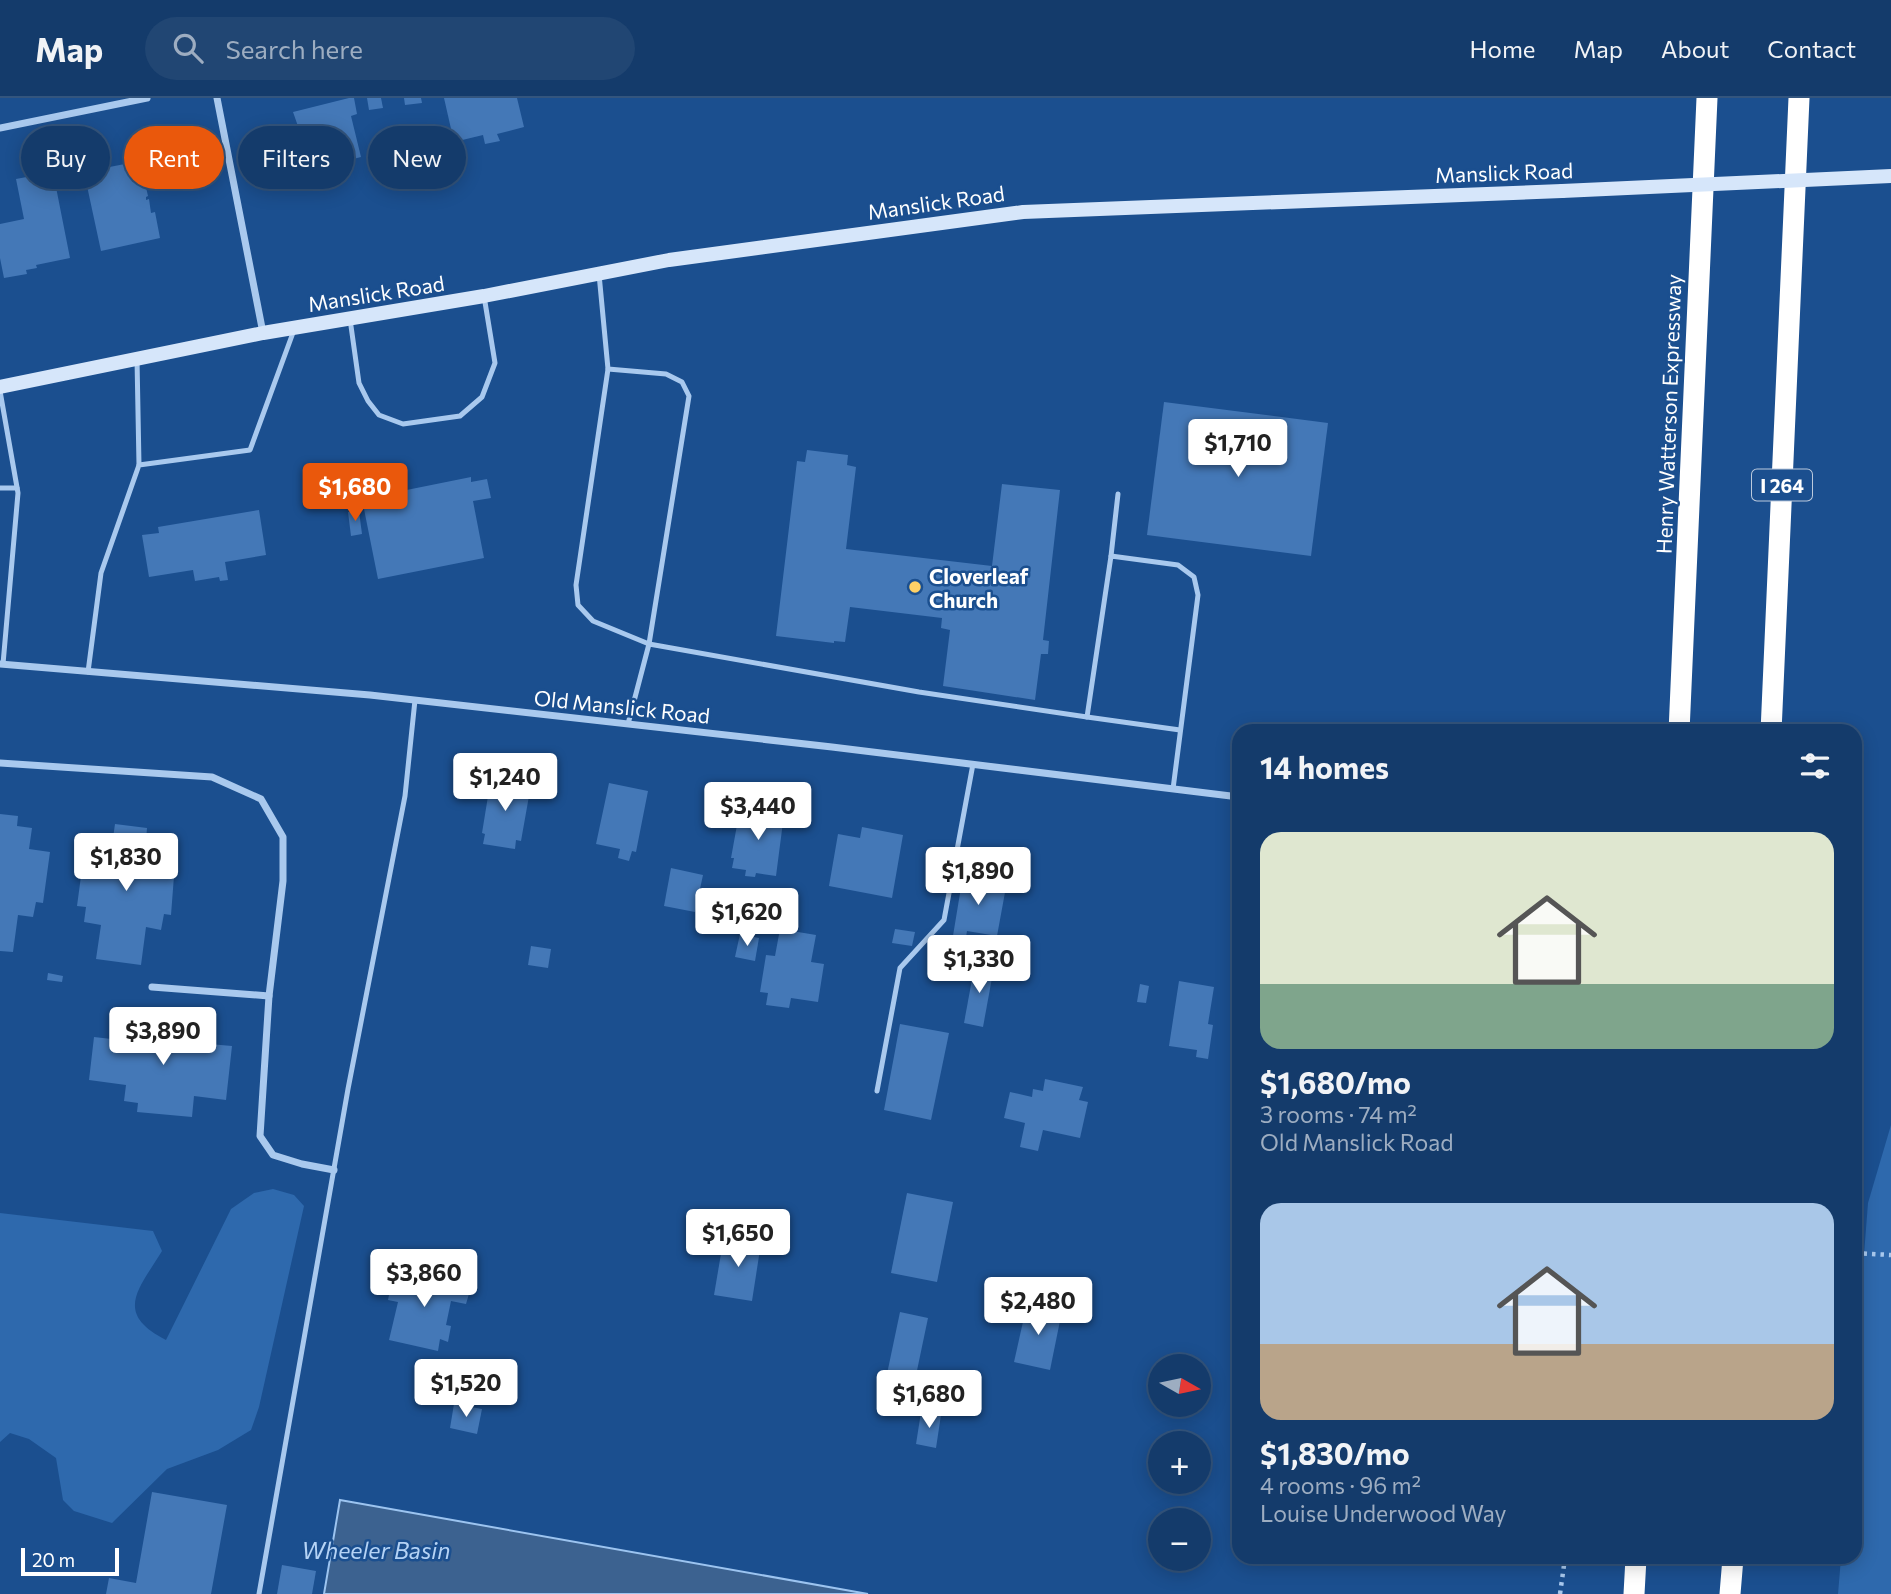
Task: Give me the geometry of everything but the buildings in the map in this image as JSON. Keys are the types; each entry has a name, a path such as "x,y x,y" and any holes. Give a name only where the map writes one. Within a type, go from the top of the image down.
{"highway":[{"name":"Henry Watterson Expressway","path":"1679,724 1707,98"},
{"name":"I 264","path":"1772,724 1798,98"},
{"path":"1634,1594 1636,1564"},
{"path":"1730,1594 1732,1564"}],"main road":[{"name":"Manslick Road","path":"0,389 263,333 484,296 681,258 1023,212 1891,176"}],"street":[{"path":"0,128 148,98"},
{"path":"217,98 263,333"},
{"name":"Old Manslick Road","path":"1,664 415,700 1232,796"},
{"path":"0,763 212,777 261,799 283,837 283,881 269,996 260,1136 273,1155 334,1170"},
{"path":"152,987 269,996"}],"lane":[{"path":"599,273 608,369 576,585 578,605 593,621 649,644 919,692 1180,730"},
{"path":"350,319 359,383 379,415 403,424 460,416 482,397 495,363 484,296"},
{"path":"139,465 250,450 295,327"},
{"path":"88,672 102,573 139,465 136,359"},
{"path":"608,369 666,373 682,382 689,396 649,644 628,724"},
{"path":"0,389 17,488 1,664"},
{"path":"0,488 17,488"},
{"path":"1087,717 1118,494"},
{"path":"1111,556 1178,565 1194,577 1198,595 1173,789"},
{"path":"260,1594 334,1170 405,796 415,700"},
{"path":"877,1091 900,968 944,919 973,764"}],"path":[{"path":"1862,1253 1891,1255"},
{"path":"1560,1594 1564,1564"}],"shaded area":[{"path":"1891,1125 1891,1594 1838,1594 1840,1564 1862,1564 1862,1281 1868,1203"},
{"path":"273,1189 294,1195 304,1206 259,1407 251,1430 218,1450 167,1469 112,1523 74,1511 63,1500 56,1458 29,1439 10,1433 0,1442 0,1213 153,1231 162,1251 139,1289 135,1310 150,1330 166,1340 231,1209 254,1193"}],"water":[{"name":"Wheeler Basin","path":"340,1500 868,1594 324,1594"}],"place":[{"name":"Cloverleaf Church","path":"915,587"}]}
